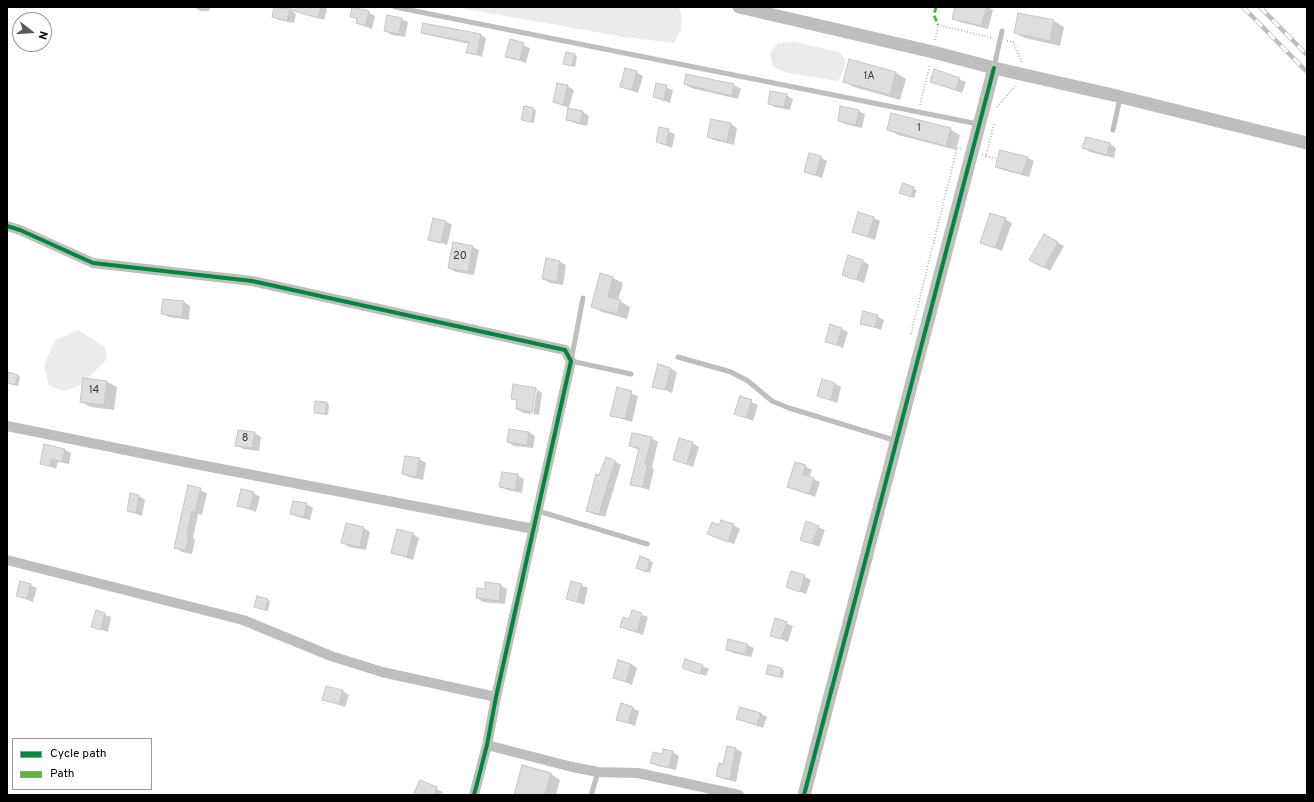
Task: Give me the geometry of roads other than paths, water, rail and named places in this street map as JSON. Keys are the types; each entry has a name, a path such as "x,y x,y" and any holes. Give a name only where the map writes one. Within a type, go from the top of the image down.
{"street":[{"path":"739,7 1121,97 1307,143"},
{"path":"804,795 994,68"},
{"path":"7,226 20,230 92,263 252,281 565,350 571,361 496,697 487,745 474,795"},
{"path":"7,426 190,463 534,529"},
{"path":"7,560 243,620 331,656 382,672 496,697"},
{"path":"487,745 572,767 598,772 638,773 739,795"}],"lane":[{"path":"395,7 979,124"},
{"path":"994,68 1002,31"},
{"path":"1113,130 1121,97"},
{"path":"583,298 571,361 631,374"},
{"path":"678,357 731,372 748,381 772,401 789,408 897,441"},
{"path":"538,512 647,544"},
{"path":"591,795 598,772"}],"railway":[{"path":"1243,7 1307,72"},
{"path":"1260,7 1307,55"}]}
